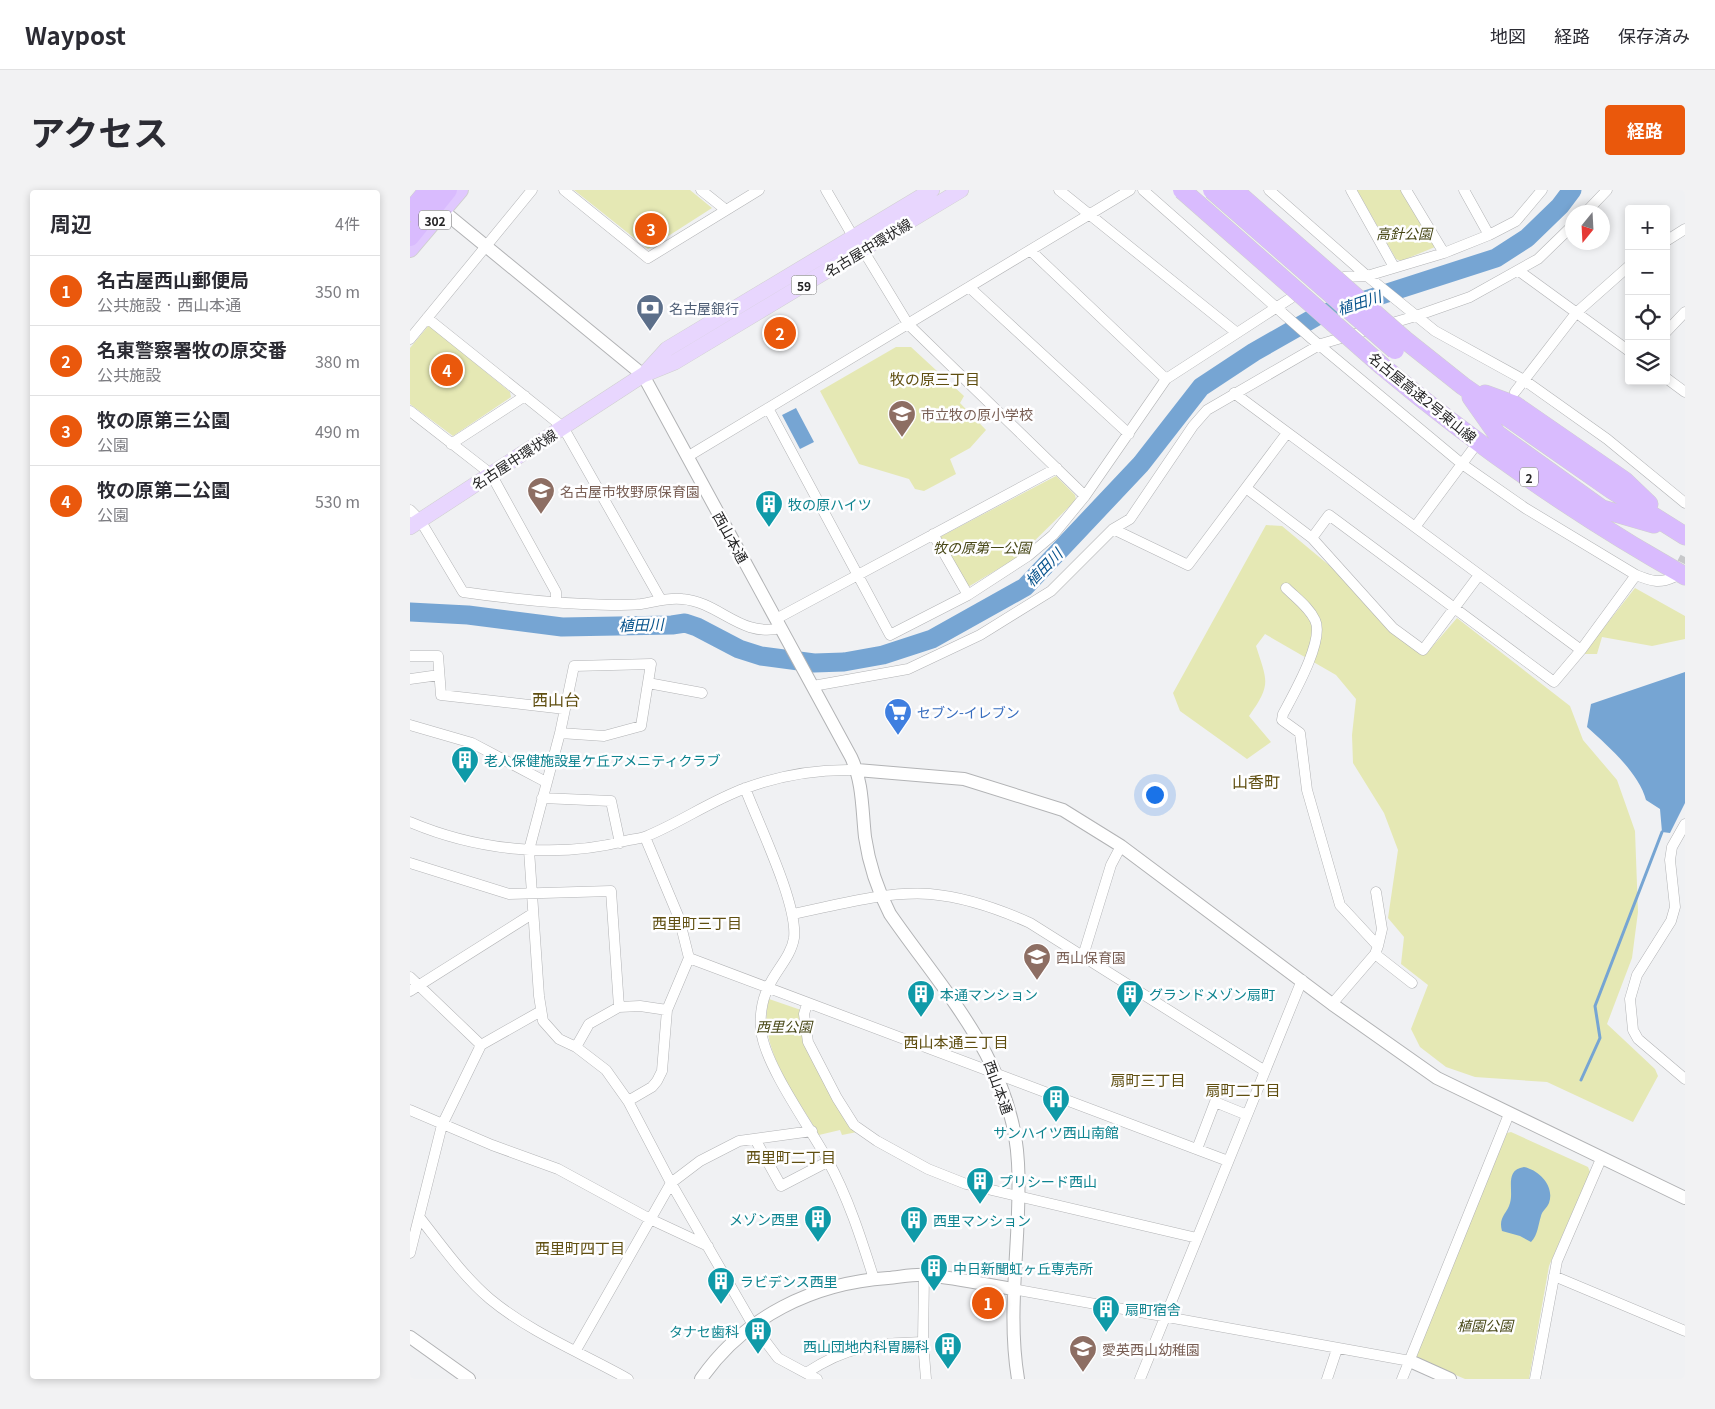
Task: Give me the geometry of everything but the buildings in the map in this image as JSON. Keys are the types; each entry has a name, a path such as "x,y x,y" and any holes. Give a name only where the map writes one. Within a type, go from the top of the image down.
{"highway":[{"path":"410,212 428,190"},
{"path":"410,237 448,190"},
{"name":"302","path":"410,249 460,190"},
{"name":"名古屋高速2号東山線","path":"1182,190 1392,353 1437,367 1612,490 1680,533"},
{"path":"1197,190 1392,353"},
{"path":"1212,190 1392,353"},
{"name":"名古屋高速2号東山線","path":"1234,190 1392,353 1473,444 1679,576"}],"main road":[{"name":"名古屋中環状線","path":"643,375 667,349 932,190"},
{"name":"名古屋中環状線","path":"413,519 491,474 643,375 675,362 961,190"}],"street":[{"path":"410,339 532,190"},
{"path":"564,190 648,258 759,190"},
{"path":"701,190 726,210"},
{"path":"826,190 854,238"},
{"path":"1059,190 1237,333"},
{"path":"688,457 1130,190"},
{"path":"1143,190 1462,464 1525,508 1636,575 1653,582 1679,576"},
{"path":"1270,190 1371,279 1435,331 1524,380 1607,439 1685,503"},
{"path":"1351,190 1394,267"},
{"path":"1406,190 1444,253"},
{"path":"1464,190 1489,235"},
{"path":"1344,276 1371,279 1394,267 1444,253 1489,235 1516,221 1542,190"},
{"path":"1593,205 1607,190"},
{"path":"443,211 643,375"},
{"path":"1670,238 1685,229"},
{"path":"812,685 908,669 980,635 1051,591 1113,529 1130,519 1202,415 1317,341 1416,316 1470,297 1538,259 1565,233"},
{"path":"862,250 908,324 1086,496"},
{"path":"1030,250 1166,378"},
{"path":"1514,392 1576,313 1625,270"},
{"path":"1519,271 1625,348"},
{"path":"969,287 1129,434"},
{"path":"768,408 890,635 968,595 1028,556 1053,535 1086,496 1166,378 1237,333 1281,310 1291,298"},
{"path":"1670,328 1685,312"},
{"path":"427,318 563,427 661,600"},
{"name":"西山本通","path":"643,375 857,770 868,855 881,897 901,929 986,1050 994,1073 1002,1087 1014,1130 1018,1196 1013,1288 1015,1360 1018,1379"},
{"path":"1670,381 1685,392"},
{"path":"1234,393 1581,650"},
{"path":"451,444 526,396"},
{"path":"410,411 491,474 556,592 556,601"},
{"path":"1113,529 1188,565 1287,433"},
{"path":"1415,527 1462,464 1473,444"},
{"path":"413,519 463,592 556,601 640,604 661,600 684,599 704,604 761,632 779,624 857,574 1057,468"},
{"path":"1246,488 1312,538 1393,628 1423,650 1478,575"},
{"path":"1312,538 1329,515 1554,682 1581,650 1636,575"},
{"path":"933,534 968,595"},
{"path":"1286,588 1316,621 1314,645 1306,670 1283,714 1282,720 1300,733 1307,790 1340,905 1376,950 1412,983"},
{"path":"410,656 438,656 441,695 565,709"},
{"path":"560,733 604,736 641,726 651,664 574,666 560,733 529,850 532,914 543,1021 559,1038 576,1047 606,1070 628,1101 671,1183 753,1325 778,1358 817,1379"},
{"path":"410,679 439,675"},
{"path":"648,683 702,693"},
{"path":"410,725 472,743 546,782"},
{"path":"410,822 466,841 529,850 608,846 645,837 745,788 801,772 834,769 964,779 1063,810 1121,846 1332,1004 1437,1078 1685,1198"},
{"path":"745,788 793,914 794,939 791,948 768,988 760,1024 764,1044 775,1067 829,1161 849,1206 874,1279"},
{"path":"542,798 611,801 620,843"},
{"path":"1685,824 1672,847 1670,860 1675,906 1671,921 1637,975 1630,999 1633,1030 1638,1040 1685,1079"},
{"path":"628,1101 652,1087 658,1081 662,1071 667,1010 689,958 679,918 645,837"},
{"path":"1083,956 1111,865 1121,846"},
{"path":"410,863 509,894 611,891 619,1007"},
{"path":"1332,1004 1376,950 1382,929 1376,892"},
{"path":"793,914 881,897 929,894 951,897 990,907 1030,923 1265,1071"},
{"path":"414,989 532,914"},
{"path":"689,958 1228,1160"},
{"path":"410,977 414,989 481,1045"},
{"path":"1140,1379 1302,980"},
{"path":"808,1004 804,1014 808,1042 854,1125 877,1141 928,1170 966,1184 1197,1238"},
{"path":"576,1047 589,1024 619,1007 640,1006 667,1010"},
{"path":"410,1253 442,1125 481,1045 541,1011"},
{"path":"1197,1149 1215,1102 1247,1115"},
{"path":"410,1110 442,1125 558,1169 650,1219 708,1246"},
{"path":"1402,1379 1508,1114"},
{"path":"576,1350 671,1183 700,1161 739,1141 812,1131"},
{"path":"755,1139 781,1186 829,1161"},
{"path":"1535,1379 1557,1261 1601,1159"},
{"path":"420,1218 469,1279 491,1299 522,1322 628,1379"},
{"path":"701,1379 734,1341 753,1325 799,1298 856,1280 924,1275 1013,1288 1410,1361 1450,1379"},
{"path":"924,1275 923,1342 926,1379"},
{"path":"1554,1276 1685,1331"},
{"path":"410,1336 469,1379"},
{"path":"806,1373 843,1353 872,1344 923,1342"},
{"path":"1327,1379 1337,1349"}],"green space":[{"path":"574,190 690,190 712,208 648,249"},
{"name":"高針公園","path":"1357,190 1401,190 1435,247 1401,261 1396,259"},
{"path":"429,325 510,392 511,397 453,436 410,404 410,348"},
{"path":"896,347 911,347 964,396 960,403 986,430 970,448 950,459 956,474 924,491 915,489 909,479 859,464 820,391"},
{"name":"牧の原第一公園","path":"1056,476 1075,495 1076,500 1018,557 968,587 940,537"},
{"path":"1266,525 1282,526 1336,571 1391,631 1425,655 1457,618 1570,706 1583,740 1617,780 1635,831 1638,912 1632,958 1607,1024 1655,1069 1658,1076 1633,1122 1547,1082 1475,1077 1446,1067 1420,1047 1411,1029 1428,985 1401,964 1404,937 1388,918 1398,850 1384,813 1353,763 1352,735 1356,699 1336,675 1265,634 1256,646 1265,675 1264,689 1249,716 1271,742 1247,759 1180,711 1173,693"},
{"path":"1635,588 1685,616 1685,639 1652,646 1602,637 1597,654 1583,654"},
{"name":"西里公園","path":"769,999 801,1010 801,1025 812,1056 820,1073 857,1132 842,1135 840,1130 819,1135 780,1070 773,1053 766,1017"},
{"name":"植園公園","path":"1511,1132 1588,1167 1590,1172 1549,1266 1529,1379 1465,1379 1418,1359 1416,1355 1507,1133"}],"water":[{"path":"796,408 814,442 800,449 782,415"},
{"path":"1685,672 1685,803 1670,833 1662,832 1660,809 1646,800 1630,770 1587,727 1591,704"},
{"path":"1524,1167 1540,1175 1550,1191 1549,1203 1542,1214 1531,1242 1520,1236 1502,1231 1501,1226 1502,1219 1510,1203 1512,1176 1518,1169"}],"waterway":[{"name":"植田川","path":"410,612 468,615 562,627 672,625 685,623 697,627 739,649 761,656 814,663 844,662 883,655 932,639 1025,587 1141,464 1201,387 1254,352 1319,315 1496,258 1527,238 1560,206 1572,190"},
{"path":"1581,1080 1600,1038 1595,1006 1662,832"}],"tunnel":[{"path":"1675,576 1685,557"}],"place":[{"name":"牧の原第三公園","path":"651,229"},
{"name":"名古屋銀行","path":"650,332"},
{"name":"名東警察署牧の原交番","path":"780,333"},
{"name":"牧の原第二公園","path":"447,370"},
{"name":"市立牧の原小学校","path":"902,438"},
{"name":"名古屋市牧野原保育園","path":"541,515"},
{"name":"牧の原ハイツ","path":"769,528"},
{"name":"セブン-イレブン","path":"898,736"},
{"name":"老人保健施設星ケ丘アメニティクラブ","path":"465,784"},
{"name":"西山保育園","path":"1037,981"},
{"name":"本通マンション","path":"921,1018"},
{"name":"グランドメゾン扇町","path":"1130,1018"},
{"name":"サンハイツ西山南館","path":"1056,1123"},
{"name":"プリシード西山","path":"980,1205"},
{"name":"メゾン西里","path":"818,1243"},
{"name":"西里マンション","path":"914,1244"},
{"name":"中日新聞虹ヶ丘専売所","path":"934,1292"},
{"name":"名古屋西山郵便局","path":"988,1303"},
{"name":"ラビデンス西里","path":"721,1305"},
{"name":"扇町宿舎","path":"1106,1333"},
{"name":"タナセ歯科","path":"758,1355"},
{"name":"西山団地内科胃腸科","path":"948,1370"},
{"name":"愛英西山幼稚園","path":"1083,1373"}],"district":[{"name":"牧の原三丁目","path":"935,378"},
{"name":"西山台","path":"556,699"},
{"name":"山香町","path":"1256,781"},
{"name":"西里町三丁目","path":"697,922"},
{"name":"西山本通三丁目","path":"956,1041"},
{"name":"扇町三丁目","path":"1148,1079"},
{"name":"扇町二丁目","path":"1243,1089"},
{"name":"西里町二丁目","path":"791,1156"},
{"name":"西里町四丁目","path":"580,1247"}]}
